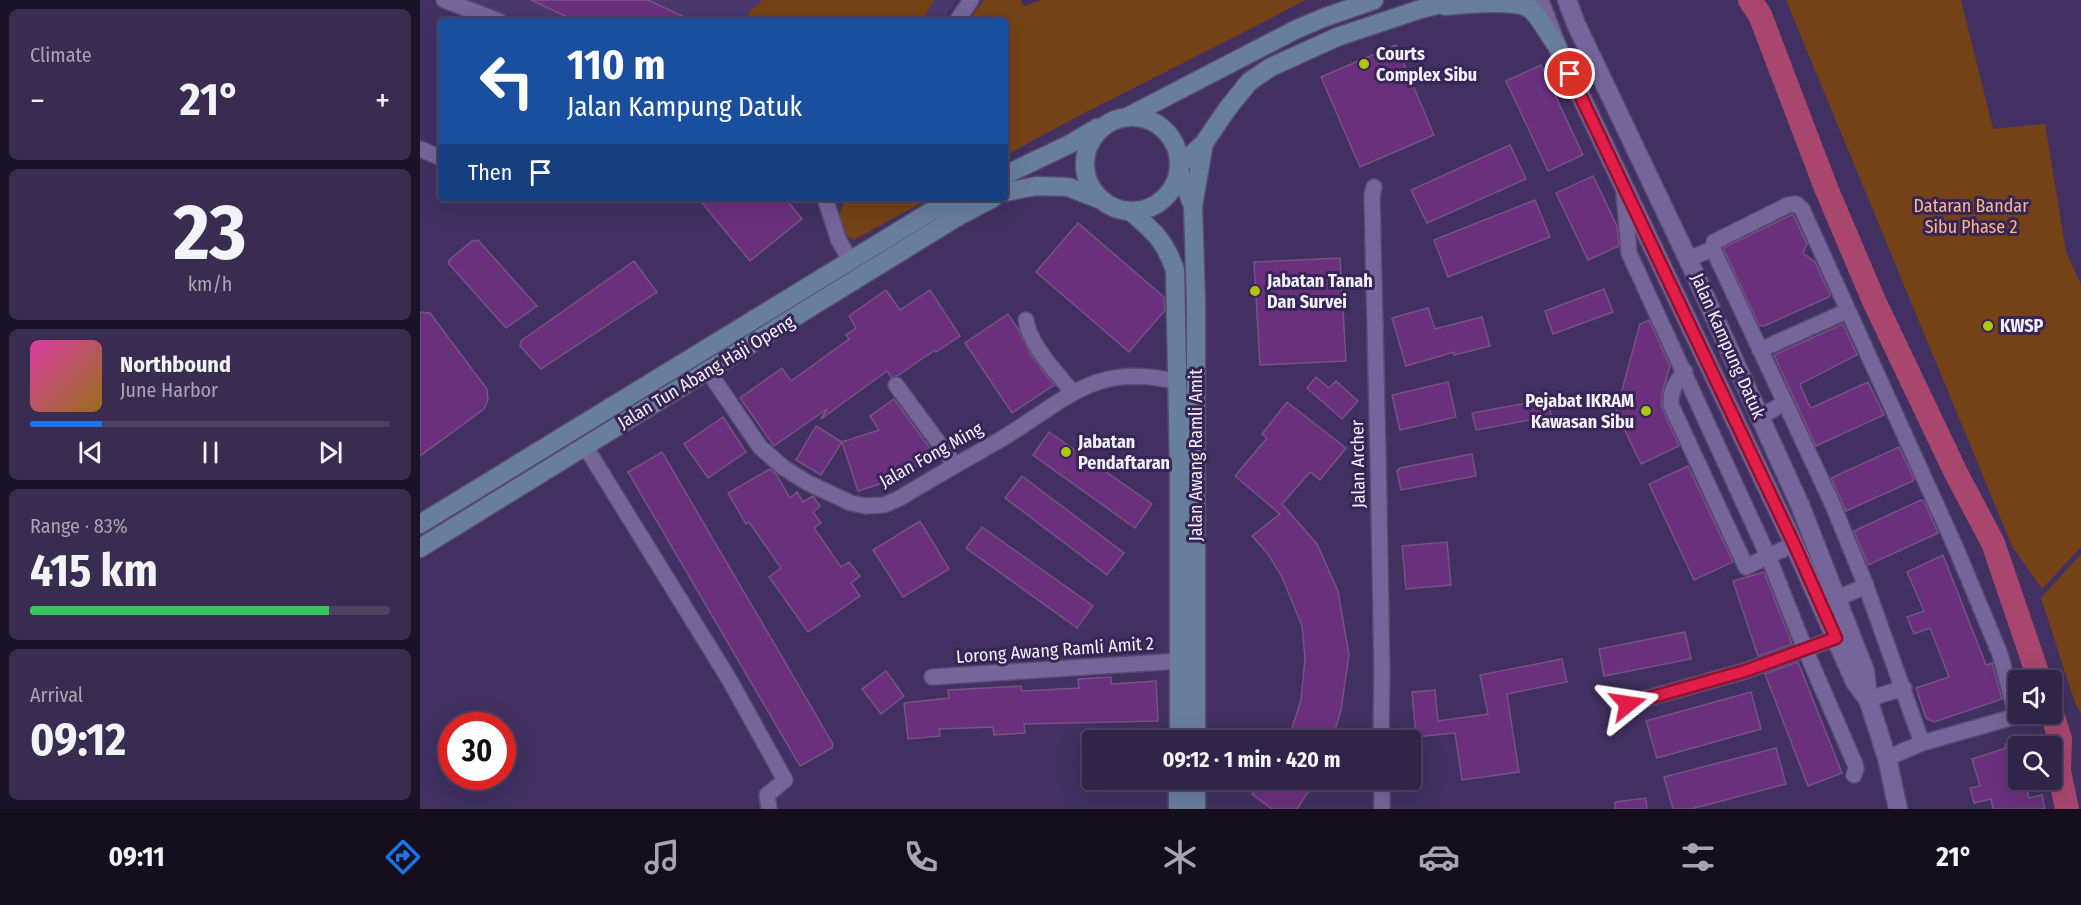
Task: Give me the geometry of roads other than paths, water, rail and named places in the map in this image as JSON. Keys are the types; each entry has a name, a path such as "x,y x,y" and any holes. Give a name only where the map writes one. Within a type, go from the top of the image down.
{"main road":[{"path":"1008,174 1070,144 1110,120 1128,116 1297,29 1373,0"},
{"path":"1179,169 1204,143 1249,82 1271,67 1337,37 1456,0"},
{"path":"1421,9 1497,1 1517,3 1530,9 1557,46"},
{"path":"1008,191 1036,186 1068,187 1101,200 1114,208 1130,211 1144,210 1162,200 1174,185 1179,169 1176,147 1165,130 1154,122 1142,117 1128,116"},
{"path":"1101,200 1091,188 1085,173 1084,158 1089,142 1097,130 1110,120"},
{"path":"1193,206 1204,143"},
{"name":"Jalan Awang Ramli Amit","path":"1179,169 1193,206 1196,314 1196,730"},
{"name":"Jalan Tun Abang Haji Openg","path":"420,524 930,212 952,201"},
{"name":"Jalan Tun Abang Haji Openg","path":"420,548 957,217 987,201"},
{"name":"Jalan Awang Ramli Amit","path":"1130,211 1150,228 1168,249 1175,270 1179,730"},
{"path":"1178,790 1178,809"},
{"path":"1196,790 1196,809"}],"street":[{"path":"444,0 491,18"},
{"path":"959,18 971,0"},
{"name":"Jalan Kampung Datuk","path":"1539,0 1557,46 1794,544 1856,682 1868,699"},
{"name":"Jalan Kampung Datuk","path":"1567,0 1576,24 1689,259 1838,598 1865,670 1868,699 1887,758 1898,809"},
{"path":"420,149 438,157"},
{"path":"1624,184 1629,253 1768,556 1805,650 1855,764 1854,775"},
{"name":"Jalan Archer","path":"1374,187 1371,196 1378,456 1381,730"},
{"path":"830,201 839,241 851,261"},
{"path":"1887,758 1922,743 2010,718 2015,710 2000,654 1955,546 1846,311 1802,209 1796,204 1788,205 1714,242 1713,249 1832,503 1866,586 1922,743"},
{"path":"1629,253 1654,248"},
{"path":"1689,259 1713,249"},
{"path":"1760,350 1846,311"},
{"path":"1026,320 1033,342 1073,393"},
{"name":"Jalan Fong Ming","path":"708,370 760,447 784,468 808,483 851,503 865,506 884,505 900,498 1004,437 1073,393 1107,379 1124,376 1154,376 1177,382"},
{"path":"1685,371 1672,389 1671,405 1746,567 1812,535"},
{"path":"896,385 955,465"},
{"path":"1759,417 1785,403"},
{"path":"585,446 729,679 785,780 767,795 769,809"},
{"path":"1838,598 1866,586"},
{"path":"1628,704 1745,671 1836,638"},
{"name":"Lorong Awang Ramli Amit 2","path":"932,677 1180,661"},
{"path":"1868,699 1904,688"},
{"path":"1382,790 1382,809"}],"waterway":[{"path":"1750,0 1760,15 1826,188 1874,301 1956,473 1993,543 2036,670"},
{"path":"2055,724 2060,739 2059,771 2067,809"}],"place":[{"name":"Courts Complex Sibu","path":"1364,64"},
{"name":"Jabatan Tanah Dan Survei","path":"1255,291"},
{"name":"KWSP","path":"1988,326"},
{"name":"Pejabat IKRAM Kawasan Sibu","path":"1646,411"},
{"name":"Jabatan Pendaftaran","path":"1066,452"}],"park label":[{"name":"Dataran Bandar Sibu Phase 2","path":"1971,216"}]}
